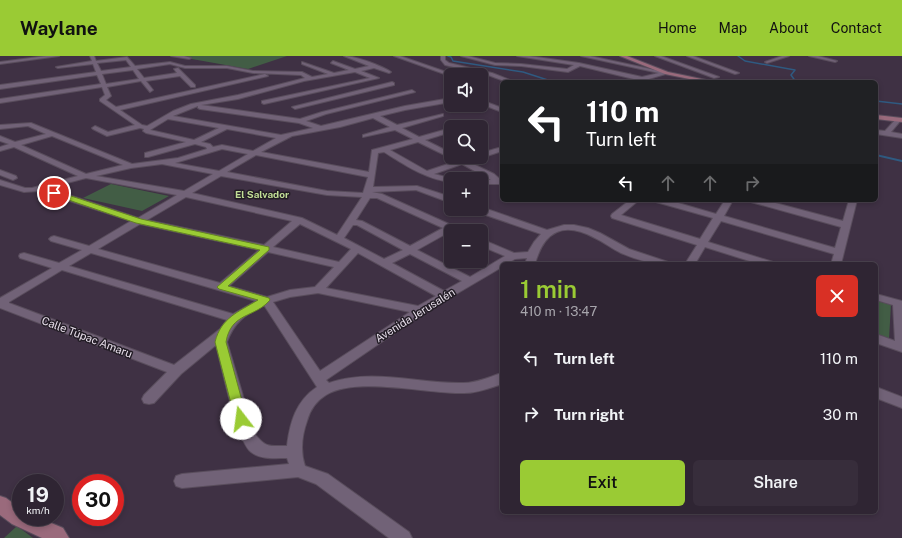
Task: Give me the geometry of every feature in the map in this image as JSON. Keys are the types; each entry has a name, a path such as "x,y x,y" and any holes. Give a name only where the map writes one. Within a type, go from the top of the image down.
{"street":[{"path":"0,63 57,56 63,92"},
{"path":"92,56 108,96 102,100 144,127 148,132 208,145 211,149"},
{"path":"173,56 189,58"},
{"path":"346,56 389,72"},
{"path":"352,58 364,56"},
{"path":"396,56 444,72"},
{"path":"443,56 443,60 447,64 490,74 506,80"},
{"path":"463,56 495,64 522,65 568,71 579,64"},
{"path":"476,60 483,56"},
{"path":"519,56 579,64 642,80 667,73"},
{"path":"583,56 591,56"},
{"path":"588,56 701,80 715,79 737,73 689,56"},
{"path":"622,56 667,73"},
{"path":"657,56 715,79"},
{"path":"767,62 787,56"},
{"path":"811,56 835,61"},
{"path":"58,67 127,58 150,90"},
{"path":"300,121 324,113 412,92 333,62"},
{"path":"170,63 193,86"},
{"path":"0,87 170,63 185,67 227,67 253,72 281,72 309,76 310,78 306,80"},
{"path":"304,63 354,83"},
{"path":"654,68 682,65"},
{"path":"95,128 107,134 144,127 168,117 175,112 203,103 238,97 297,82 376,66"},
{"path":"115,109 154,99 186,94 281,72"},
{"path":"0,101 181,74"},
{"path":"275,74 297,82"},
{"path":"236,76 268,90"},
{"path":"258,101 376,78"},
{"path":"306,80 356,105"},
{"path":"17,98 19,84"},
{"path":"295,107 392,84"},
{"path":"186,94 203,103"},
{"path":"238,97 324,113"},
{"path":"154,99 162,104"},
{"path":"61,267 282,137 290,134 340,125 444,101"},
{"path":"433,103 444,120"},
{"path":"488,105 500,109"},
{"path":"192,106 300,121 319,128"},
{"path":"169,108 175,112"},
{"path":"374,116 444,153"},
{"path":"168,117 282,137"},
{"path":"878,117 900,120"},
{"path":"886,134 900,120"},
{"path":"0,127 28,124 131,166"},
{"path":"365,136 394,127 444,125"},
{"path":"339,238 368,193 375,152 416,139 444,126"},
{"path":"148,155 195,142 226,127"},
{"path":"878,132 902,136"},
{"path":"0,149 52,134"},
{"path":"0,138 86,176 185,194 299,220 339,238 445,296"},
{"path":"0,182 24,190 40,188 131,166 164,163 195,156 208,152 211,149 222,147 372,175"},
{"path":"381,149 386,150 427,174 444,180"},
{"path":"488,153 500,150"},
{"path":"164,163 327,192 368,193 417,188 444,198"},
{"path":"427,174 457,164"},
{"path":"467,164 492,176 500,183"},
{"path":"0,172 13,178"},
{"path":"492,176 500,174"},
{"path":"488,182 500,183"},
{"path":"40,188 139,221 340,265"},
{"path":"368,193 379,196 444,225"},
{"path":"632,202 615,216 762,262"},
{"path":"666,202 839,252"},
{"path":"691,262 728,202"},
{"path":"761,202 846,225"},
{"path":"836,262 846,225 850,202"},
{"path":"488,213 547,233"},
{"path":"222,287 299,220"},
{"path":"350,222 360,223 470,281"},
{"path":"488,245 513,256 531,260 542,237 551,229 561,227 578,228 596,234 621,250 658,262"},
{"path":"385,263 444,234"},
{"path":"54,239 266,300 322,383 362,381 463,388 480,386 500,379"},
{"path":"318,290 357,248"},
{"path":"24,256 234,318"},
{"name":"Avenida Jerusalén","path":"503,262 513,256"},
{"name":"Avenida Jerusalén","path":"294,452 299,420 303,408 313,397 322,383 420,310 500,264"},
{"name":"Calle Túpac Amaru","path":"61,267 4,300 3,305 176,371"},
{"path":"149,399 176,371 223,332 234,318 266,300 305,291 318,290 420,310"},
{"path":"878,298 898,303 902,348 878,339"},
{"path":"223,332 220,342 247,435 257,448 268,452 294,452 298,470"},
{"path":"878,393 902,402"},
{"path":"182,481 298,470 322,479 403,538"},
{"path":"0,504 19,518 56,535 59,538"}],"green space":[{"path":"175,56 287,56 248,69"},
{"path":"111,184 169,196 142,211 83,198"},
{"path":"878,300 891,304 889,339 878,335"},
{"path":"17,526 33,538 4,538"}],"waterway":[{"path":"448,56 451,57 453,61 523,72 548,80"},
{"path":"738,56 745,61 795,70 791,75 795,80"},
{"path":"878,101 902,104"},
{"path":"878,155 902,161"}],"district":[{"name":"El Salvador","path":"262,194"}],"route":[{"path":"54,193 139,221 266,249 222,287 266,300 234,318 223,332 220,342 241,419"}]}
